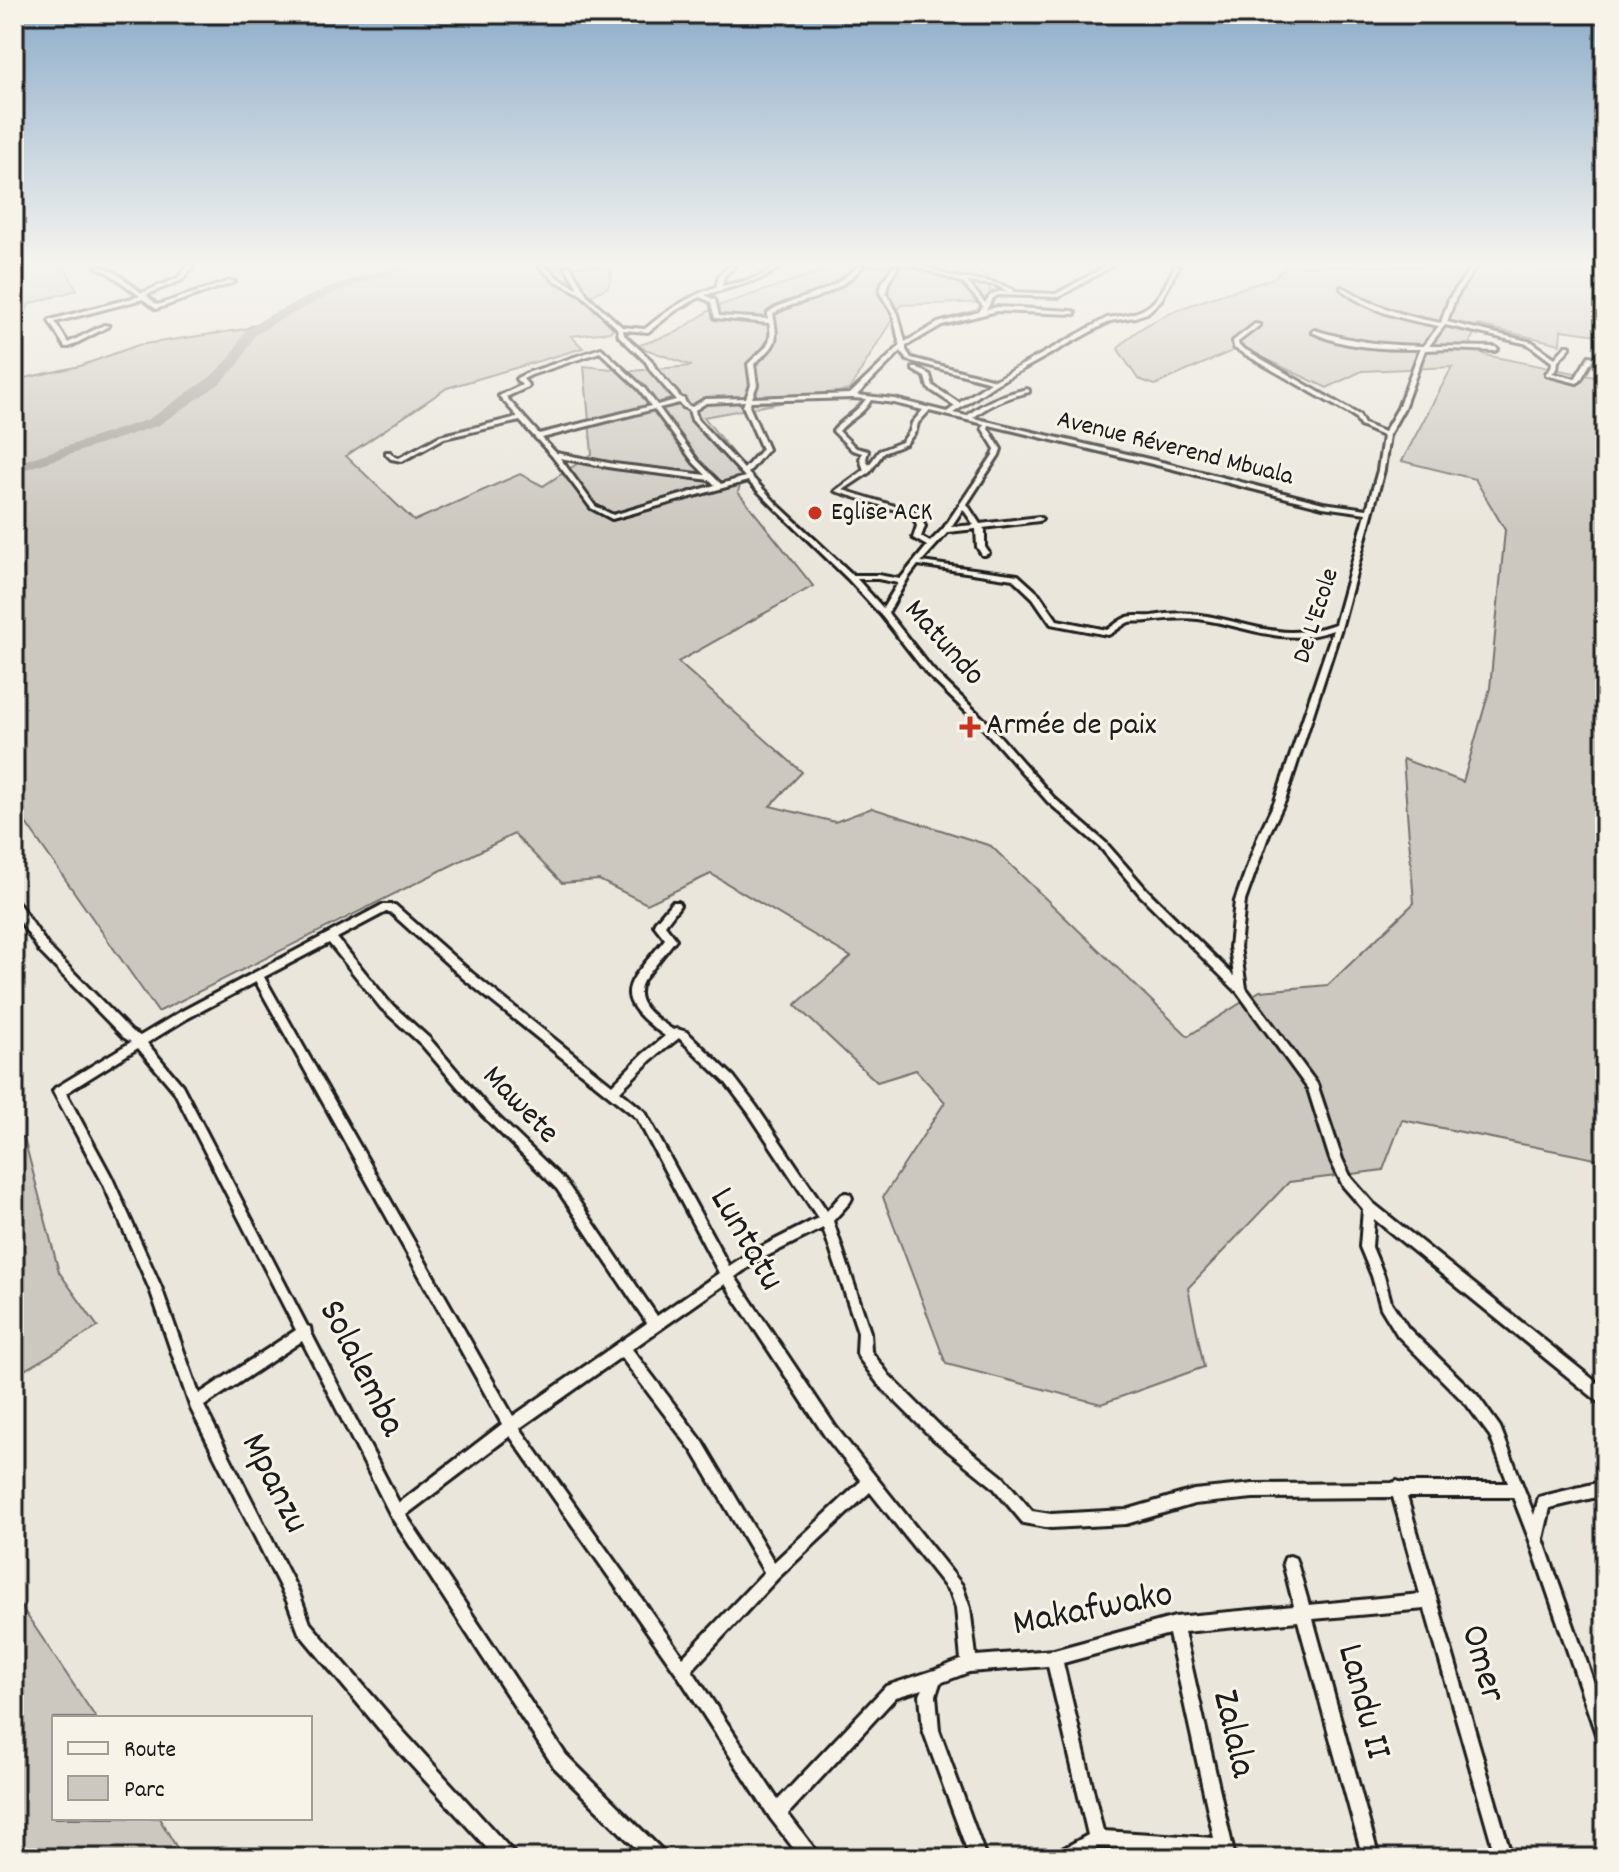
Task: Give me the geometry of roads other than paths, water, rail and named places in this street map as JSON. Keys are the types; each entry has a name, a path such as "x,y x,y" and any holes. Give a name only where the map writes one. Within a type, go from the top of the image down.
{"street":[{"path":"589,353 519,379 526,386 501,397 554,455 593,507 612,517 748,475 765,449 746,408 754,385 751,364 762,353"},
{"path":"605,353 655,406 683,447 720,486"},
{"name":"Matundo","path":"641,353 685,406 692,409 694,419 884,613 930,672 986,726 1051,800 1103,845 1144,893 1242,990 1318,1097 1336,1159 1347,1182 1369,1207 1605,1398"},
{"path":"852,396 895,353"},
{"path":"905,353 911,361 996,382"},
{"path":"947,414 1047,353"},
{"path":"1247,353 1357,416 1362,425 1386,435"},
{"name":"De L'Ecole","path":"1242,990 1237,975 1235,947 1240,901 1264,834 1280,801 1338,625 1381,470 1386,435 1401,408 1421,353"},
{"path":"1544,353 1555,361"},
{"path":"1562,353 1548,374 1577,381 1591,357"},
{"path":"915,369 928,376 930,387 959,406"},
{"path":"968,419 1003,397 1027,391"},
{"path":"868,471 863,459 866,452 854,449 836,431 842,424 861,414 870,397"},
{"name":"Avenue Réverend Mbuala","path":"537,437 683,401 870,397 1170,466 1323,505 1369,511"},
{"path":"692,409 700,402"},
{"path":"927,409 904,443 881,452 868,471 838,491 922,516 918,521 921,526 917,538 931,545"},
{"path":"388,453 400,460 442,437 519,419"},
{"path":"884,613 916,563 964,505 998,449 985,428 987,424"},
{"path":"554,455 712,478"},
{"path":"964,505 981,530 981,547 985,553"},
{"path":"946,530 1039,519"},
{"path":"916,563 1015,577 1036,596 1054,622 1108,633 1129,619 1146,622 1180,615 1278,636 1315,635 1338,625"},
{"path":"851,577 878,577 902,582"},
{"name":"Solalemba","path":"14,904 44,949 127,1034 139,1041 178,1088 397,1513 560,1761 658,1858"},
{"path":"675,905 659,925 671,939 639,975 633,991 639,1011 672,1035 683,1035 730,1080 826,1220 864,1332 864,1353 884,1380 937,1433 998,1482 1028,1518 1051,1521 1126,1517 1194,1497 1253,1491 1397,1488 1516,1490"},
{"name":"Luntatu","path":"330,937 390,907 468,976 641,1115 727,1275 830,1431 957,1590 963,1608 969,1664"},
{"path":"139,1041 330,937"},
{"name":"Mawete","path":"330,937 385,1005 425,1041 485,1111 561,1185 655,1324"},
{"path":"258,976 511,1426 811,1858"},
{"path":"612,1092 672,1035"},
{"name":"Mpanzu","path":"139,1041 59,1091 107,1180 157,1291 196,1404 294,1598 304,1628 396,1736 507,1858"},
{"path":"397,1513 511,1426 655,1324 777,1243 826,1220 846,1198"},
{"path":"1369,1207 1367,1255 1392,1317 1485,1416 1507,1457 1516,1490 1537,1541 1605,1737"},
{"path":"196,1404 305,1331"},
{"path":"623,1348 698,1447 773,1573"},
{"path":"682,1669 773,1573 871,1482"},
{"name":"Omer","path":"1397,1488 1504,1858"},
{"path":"1537,1541 1537,1524 1544,1502 1605,1488"},
{"name":"Landu II","path":"1290,1563 1371,1858"},
{"name":"Makafwako","path":"777,1813 891,1691 969,1664 1054,1658 1175,1625 1430,1601"},
{"name":"Zalala","path":"1175,1625 1226,1852"},
{"path":"1054,1658 1097,1839"},
{"path":"935,1678 928,1695 931,1730 978,1858"},
{"path":"1063,1858 1097,1839 1226,1852"}],"waterway":[{"path":"14,469 154,422 214,381 238,353"}],"place":[{"name":"Eglise ACK","path":"815,513"},
{"name":"Armée de paix","path":"970,727"}]}
